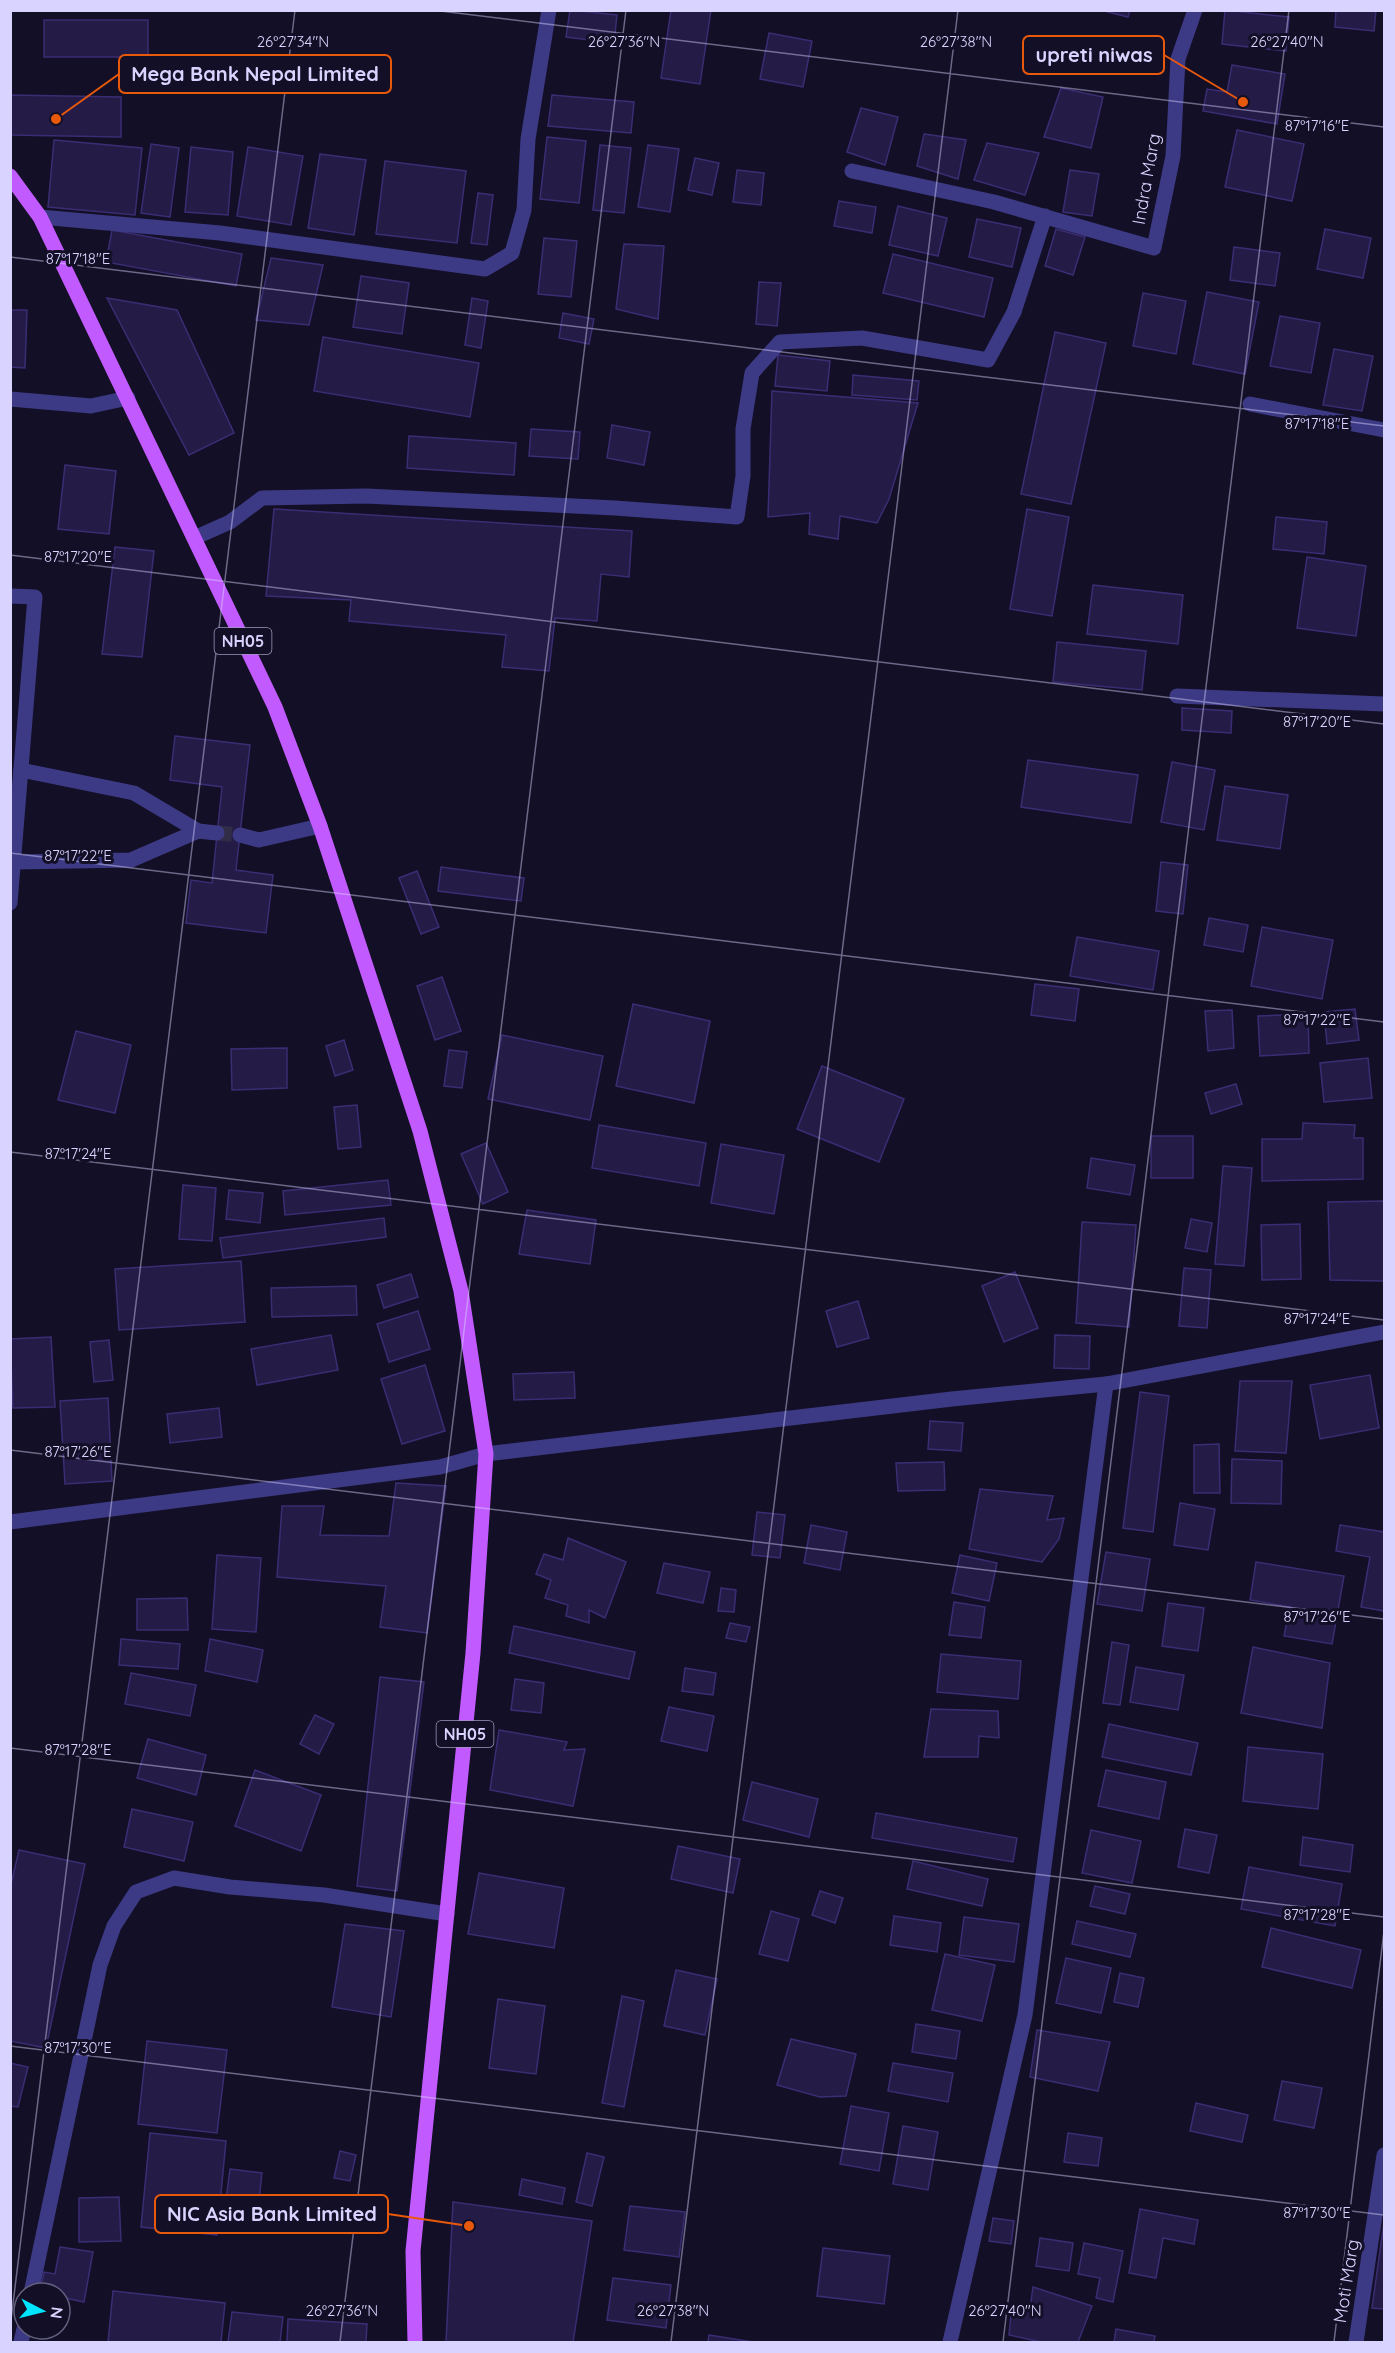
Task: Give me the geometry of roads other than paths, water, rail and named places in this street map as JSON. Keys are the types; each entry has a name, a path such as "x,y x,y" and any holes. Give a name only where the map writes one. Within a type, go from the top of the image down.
{"main road":[{"name":"NH05","path":"10,176 40,218 275,707 320,826 420,1131 461,1291 486,1454 473,1653 413,2252 415,2343"}],"street":[{"path":"40,218 220,233 485,269 512,254 524,210 528,139 549,10"},
{"name":"Indra Marg","path":"1045,216 1154,249 1173,156 1178,59 1195,10"},
{"path":"194,538 230,522 262,498 366,496 736,517 743,476 742,429 752,373 780,342 862,338 988,360 1014,312 1045,216 994,202 852,171"},
{"path":"10,399 91,406 128,398"},
{"path":"1250,404 1384,430"},
{"path":"10,596 35,597 10,903"},
{"path":"1177,696 1384,704"},
{"path":"21,770 134,793 198,831 217,833"},
{"path":"240,835 259,840 320,826"},
{"path":"14,862 131,860 198,831"},
{"path":"10,1522 440,1467 486,1454 952,1399 1106,1384 1384,1332"},
{"path":"950,2343 1026,2015 1106,1384"},
{"path":"33,2281 99,1965 114,1926 136,1892 174,1878 230,1887 324,1895 447,1914"},
{"name":"Moti Marg","path":"1356,2343 1384,2155"}],"tunnel":[{"path":"217,833 240,835"}],"place":[{"name":"upreti niwas","path":"1243,102"},
{"name":"Mega Bank Nepal Limited","path":"56,119"},
{"name":"NIC Asia Bank Limited","path":"469,2226"}]}
